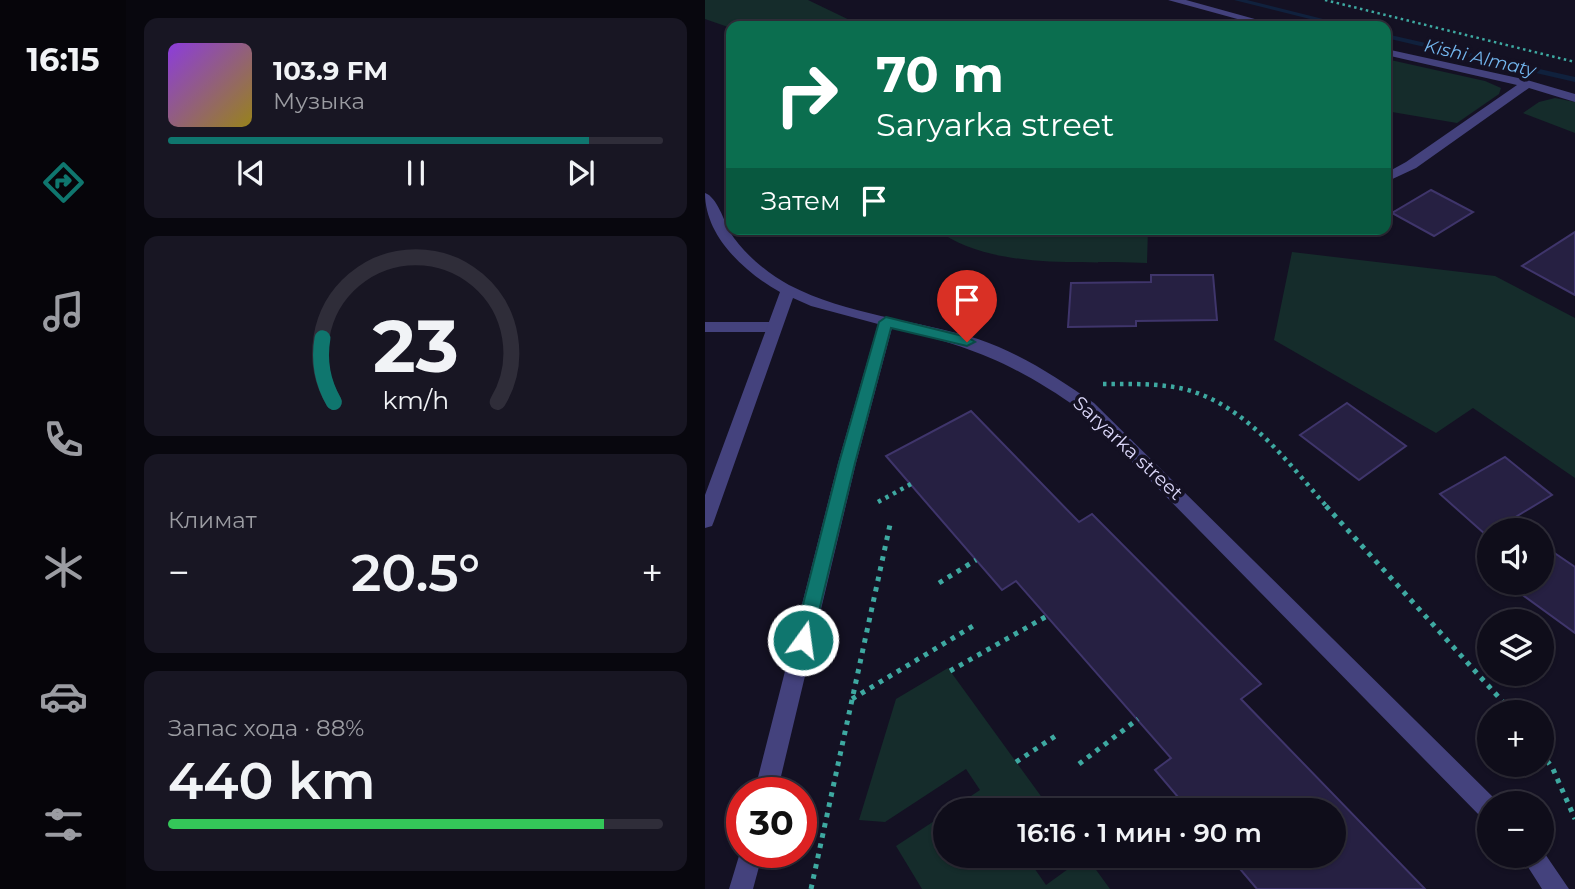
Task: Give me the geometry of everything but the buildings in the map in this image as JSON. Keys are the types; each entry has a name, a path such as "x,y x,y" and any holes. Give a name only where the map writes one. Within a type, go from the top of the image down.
{"street":[{"path":"1173,0 1255,21"},
{"path":"1391,53 1527,84 1575,98"},
{"path":"1391,175 1411,165 1527,84"},
{"name":"Saryarka street","path":"705,197 724,236 739,255 787,292 818,305 989,349 1022,364 1088,407 1143,459 1477,797"},
{"path":"705,521 787,292"},
{"path":"769,777 847,463 886,322"},
{"path":"705,327 773,327"},
{"path":"741,889 747,868"},
{"path":"1542,868 1557,889"}],"path":[{"path":"1325,0 1575,62"},
{"path":"1056,384 1151,384 1183,388 1216,399 1238,413 1257,429 1501,700"},
{"path":"878,502 911,484"},
{"path":"811,889 891,520"},
{"path":"939,583 976,560"},
{"path":"950,671 1046,616"},
{"path":"852,699 973,626"},
{"path":"1079,764 1138,719"},
{"path":"1016,762 1057,734"},
{"path":"1554,771 1575,819"}],"green space":[{"path":"705,0 808,0 852,21 726,21 726,26 705,19"},
{"path":"1391,60 1485,81 1501,88 1499,94 1457,123 1391,112"},
{"path":"1555,98 1575,102 1575,133 1523,113 1539,102"},
{"path":"946,235 1148,235 1147,263 1037,261 982,251"},
{"path":"1292,252 1495,276 1575,318 1575,478 1473,408 1436,433 1274,340"},
{"path":"948,668 1042,798 968,798 980,790 966,769 885,822 859,820 896,699"},
{"path":"933,822 933,868 1034,868 1046,885 1069,868 1095,868 1110,889 922,889 896,846"}],"waterway":[{"name":"Kіshі Almaty","path":"1238,0 1326,21"},
{"name":"Kіshі Almaty","path":"1391,37 1575,80"}],"route":[{"path":"803,640 847,463 886,322 967,342"}]}
